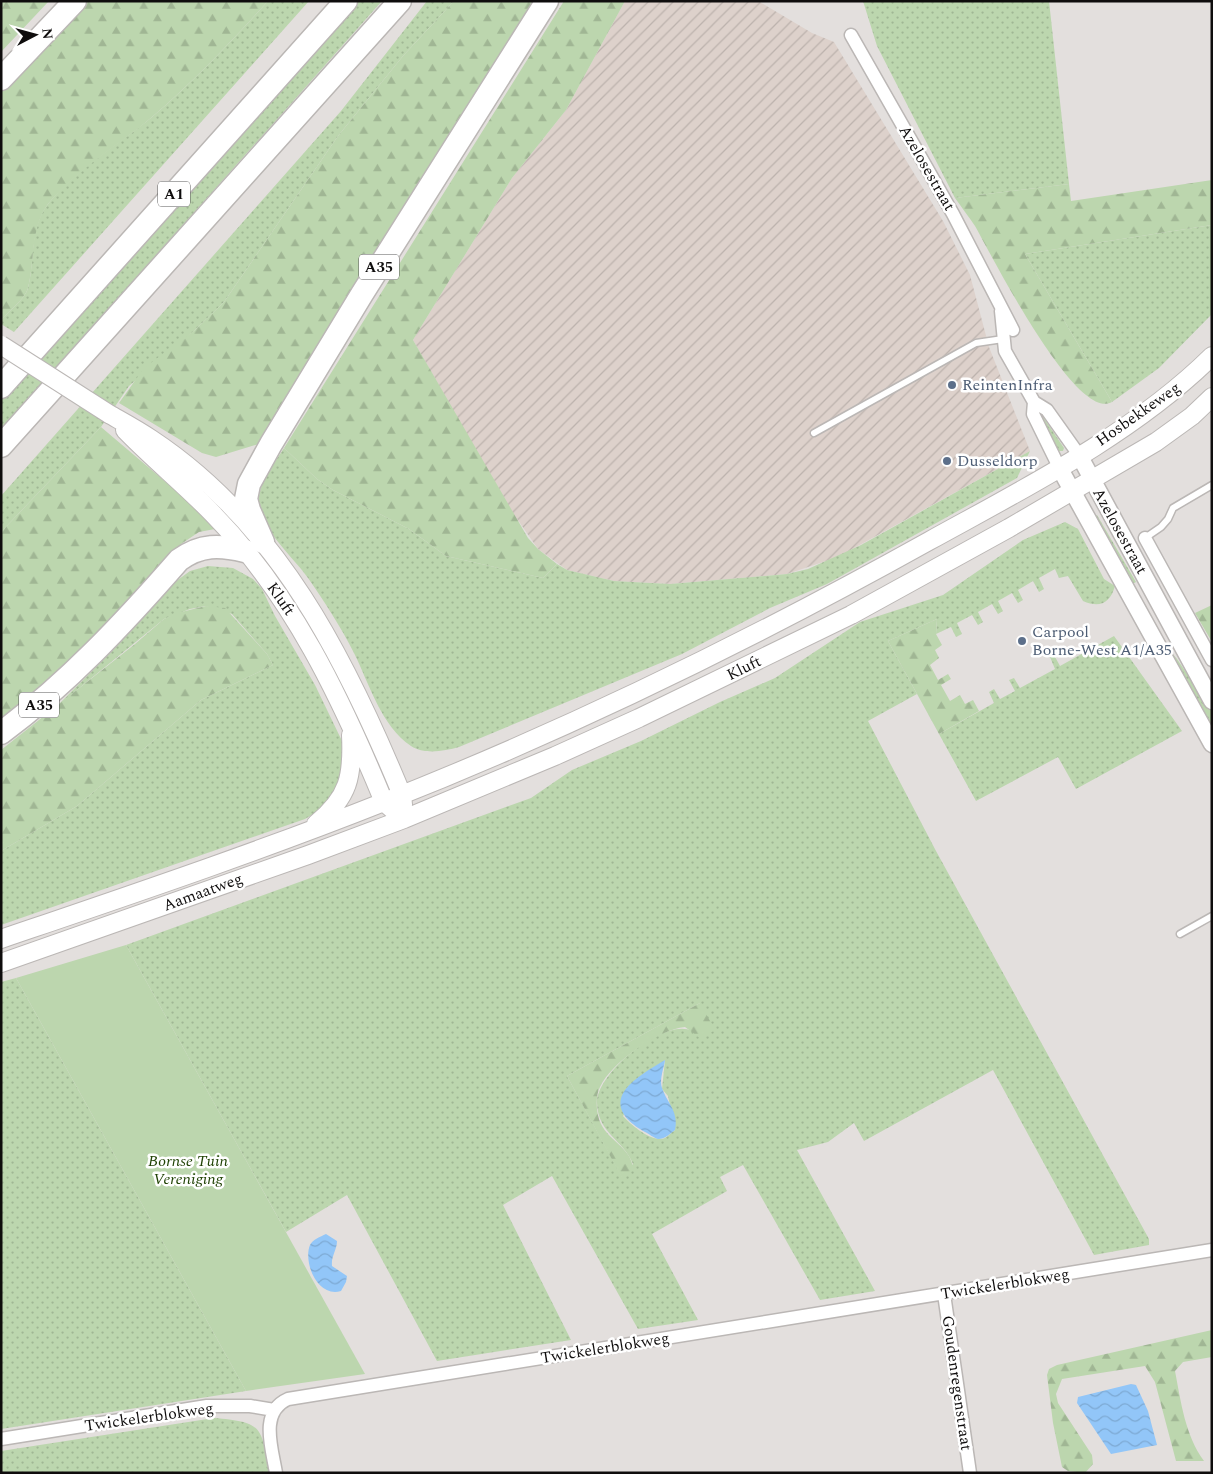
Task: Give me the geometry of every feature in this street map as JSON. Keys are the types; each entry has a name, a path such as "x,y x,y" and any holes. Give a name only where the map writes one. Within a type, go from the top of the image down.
{"highway":[{"path":"1,79 75,1"},
{"name":"A1","path":"1,387 346,1"},
{"name":"A1","path":"1,446 400,1"},
{"name":"A35","path":"1,733 40,704 101,646 185,556 208,547 254,546 246,499 249,484 357,303 547,1"}],"main road":[{"name":"Kluft","path":"1,345 109,414 213,514 254,546 327,633 366,710 402,795 404,819"},
{"name":"Hosbekkeweg","path":"1059,467 1170,394 1212,356"},
{"name":"Hosbekkeweg","path":"1072,492 1156,442 1192,416 1212,397"},
{"name":"Kluft","path":"402,795 629,696 699,662 849,586 1059,467"},
{"name":"Kluft","path":"404,819 555,756 753,664 851,615 1072,492"},
{"name":"Kluft","path":"254,546 279,595 310,643 351,724 384,802 404,819"},
{"path":"308,831 331,812 343,796 351,768 351,724"},
{"name":"Aamaatweg","path":"1,939 187,877 402,795"},
{"name":"Aamaatweg","path":"1,964 404,819"}],"street":[{"name":"Azelosestraat","path":"851,35 953,214 1014,330"},
{"name":"Azelosestraat","path":"1000,304 1002,339 1006,351 1034,402 1047,410 1078,455 1212,701"},
{"name":"Azelosestraat","path":"1034,402 1033,414 1072,492 1211,740"},
{"name":"Azelosestraat","path":"1145,538 1212,660"},
{"name":"Azelosestraat","path":"1132,601 1152,590"},
{"name":"Twickelerblokweg","path":"1,1439 207,1406 250,1406 274,1410 280,1403 288,1399 1212,1250"},
{"name":"Goudenregenstraat","path":"944,1294 970,1473"},
{"path":"274,1410 270,1417 269,1431 276,1473"}],"lane":[{"path":"814,433 976,343 1002,339"},
{"path":"1145,538 1161,527 1174,508 1212,485"},
{"path":"1180,934 1212,916"}],"shaded area":[{"path":"625,1 758,1 812,33 834,42 943,221 970,275 989,347 1030,451 838,557 787,574 670,584 614,581 567,570 538,549 506,503 413,340 512,178 566,110"}],"green space":[{"path":"1,1 49,1 1,52"},
{"path":"84,1 268,1 183,89 152,117 71,180 48,204 38,223 28,288 20,301 1,320 1,91"},
{"path":"268,1 309,1 14,332 1,324 1,320 20,301 28,288 35,234 42,213 48,204 84,168 152,117 183,89"},
{"path":"357,1 382,1 1,430 1,395"},
{"path":"427,1 454,1 403,56 338,136 224,302 195,330 129,386 101,427 1,532 1,496 341,111"},
{"path":"454,1 537,1 262,443 216,457 202,453 119,403 144,368 195,330 224,302 338,136 403,56"},
{"path":"564,1 625,1 566,110 512,178 413,340 528,538 538,549 557,564 543,578 446,556 409,529 333,490 317,479 284,448"},
{"path":"863,1 1049,1 1069,184 955,198 877,46"},
{"path":"1212,180 1212,225 1025,254 1112,402 1096,402 1078,387 1057,363 1016,300 975,226 955,198 1069,184 1071,201"},
{"path":"1212,225 1212,314 1159,368 1112,402 1025,254"},
{"path":"1039,411 1064,448 1063,451 1058,451 1042,422"},
{"path":"101,427 187,500 215,529 199,532 181,544 82,656 1,729 1,532"},
{"path":"284,448 317,479 333,490 409,529 446,556 543,578 557,564 567,570 614,581 670,584 787,574 808,569 861,545 1030,451 1017,478 827,584 770,608 682,654 459,747 447,750 422,751 411,746 401,737 384,716 354,653 332,614 302,570 279,544 261,515 259,506 260,491"},
{"path":"1097,515 1136,582 1129,586 1095,516"},
{"path":"1065,522 1078,529 1104,579 1115,586 1110,597 1107,601 1099,604 1083,601 1068,576 1059,578 1055,569 1039,578 1044,589 1039,592 1033,581 1018,590 1023,600 1018,603 1012,593 998,601 1003,611 998,614 992,604 978,612 983,622 978,625 972,615 957,623 962,634 956,637 951,627 936,634 937,619 888,641 917,694 868,721 936,851 1149,1239 1149,1245 1094,1255 993,1070 864,1141 854,1123 828,1142 797,1150 875,1291 820,1300 743,1165 720,1177 727,1191 652,1234 698,1320 638,1329 552,1176 503,1205 571,1340 437,1361 347,1195 286,1232 126,945 531,798 572,770 641,741 720,702 775,678 860,622 943,595 1023,540","holes":["700,1003 692,1031 680,1029 666,1032 634,1050 608,1077 600,1091 597,1103 598,1113 602,1122 629,1155 633,1164 622,1177 567,1076","665,1060 662,1089 668,1096 675,1130 665,1138 660,1139 648,1136 623,1116"]},
{"path":"208,566 233,568 253,579 262,589 275,616 315,685 343,743 347,762 341,785 328,805 305,819 1,925 1,851 77,806 201,700 273,665 267,654 232,614 206,606 190,609 164,619 56,707 113,650 175,582 190,571"},
{"path":"1212,605 1212,642 1195,613"},
{"path":"206,606 225,608 267,654 273,665 201,700 77,806 1,851 1,750 164,619 177,613"},
{"path":"937,619 936,634 942,645 935,650 939,658 930,665 938,680 948,674 951,679 941,685 950,701 960,695 965,704 973,700 979,711 939,734 888,641"},
{"path":"1114,636 1182,731 1076,789 1058,757 976,801 939,734 994,703 989,692 994,689 1000,699 1015,691 1009,680 1014,678 1020,688 1055,669 1050,657 1054,655 1060,666"},
{"path":"1161,640 1177,659 1212,711 1212,723 1210,723"},
{"name":"Bornse Tuin Vereniging","path":"126,945 365,1374 246,1391 16,978"},
{"path":"16,978 246,1391 1,1429 1,982"},
{"path":"700,1003 715,1030 700,1038 685,1027 662,1034 625,1058 614,1068 600,1087 597,1095 597,1105 601,1124 629,1156 632,1163 633,1170 622,1178 567,1076"},
{"path":"1212,1330 1212,1357 1183,1362 1175,1371 1188,1429 1204,1461 1176,1461 1155,1382 1145,1366 1062,1379 1056,1394 1058,1403 1092,1455 1093,1464 1085,1473 1068,1471 1062,1467 1053,1423 1047,1375 1049,1369 1057,1365"},
{"path":"214,1418 242,1422 257,1429 264,1445 269,1473 1,1473 1,1451"}],"water":[{"path":"665,1060 661,1085 674,1112 676,1123 675,1130 665,1137 658,1139 628,1120 621,1109 620,1103 621,1097 629,1085"},
{"path":"326,1234 337,1241 332,1266 347,1276 341,1291 332,1292 325,1289 319,1284 310,1269 308,1252 310,1245"},
{"path":"1131,1384 1136,1385 1148,1411 1157,1445 1111,1454 1077,1403 1078,1397"}],"place":[{"name":"ReintenInfra","path":"952,385"},
{"name":"Dusseldorp","path":"947,461"},
{"name":"Carpool Borne-West A1/A35","path":"1022,641"}]}
